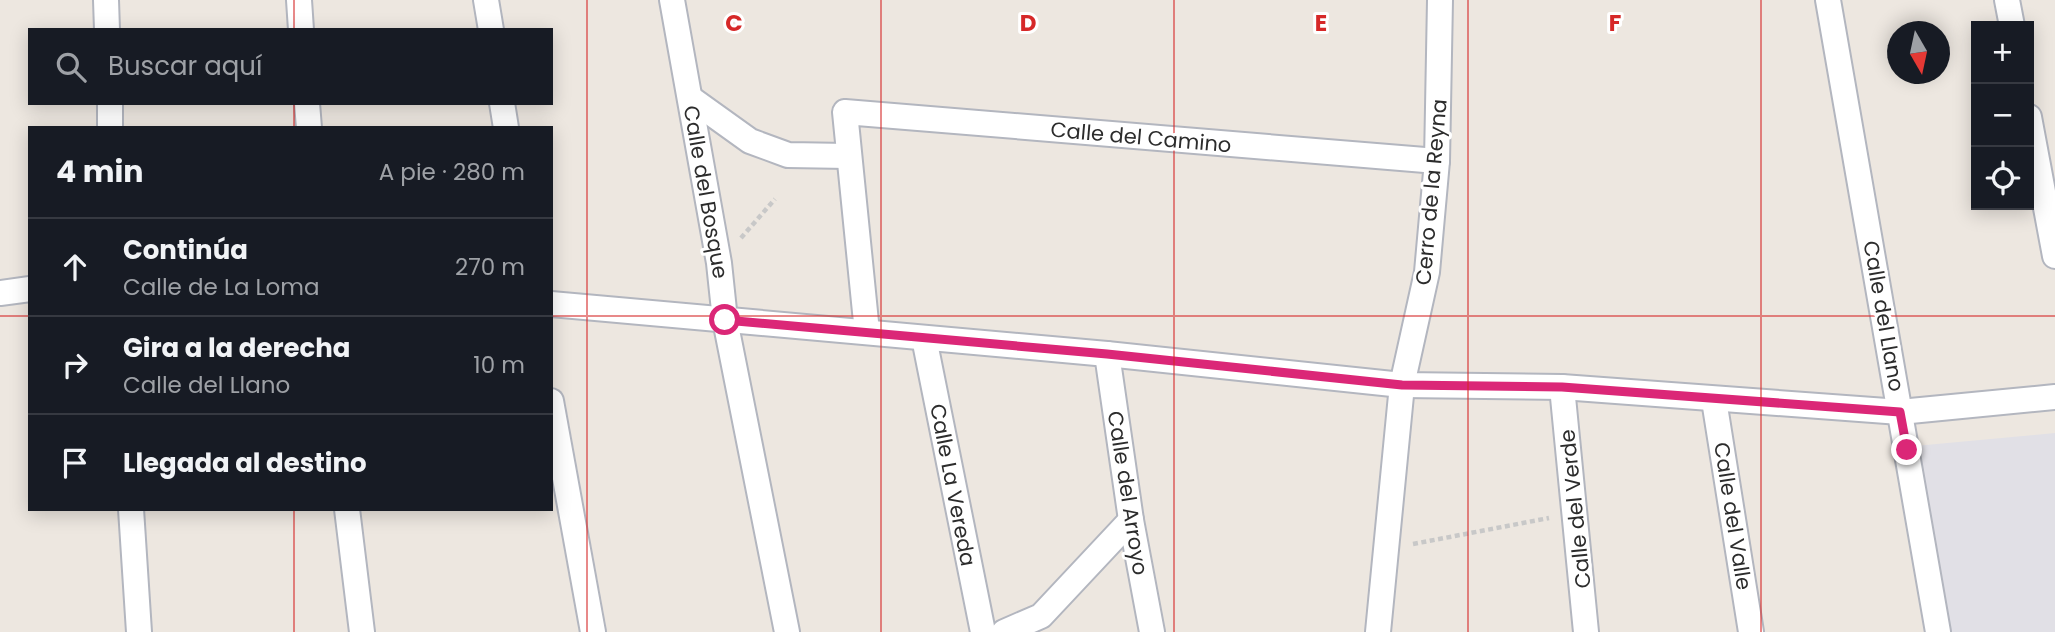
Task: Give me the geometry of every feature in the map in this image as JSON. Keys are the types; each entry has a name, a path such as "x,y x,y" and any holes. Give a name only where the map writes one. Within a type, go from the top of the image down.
{"street":[{"path":"106,0 107,28"},
{"path":"299,0 301,28"},
{"path":"486,0 491,28"},
{"name":"Calle del Bosque","path":"672,0 719,263 725,320 787,632"},
{"name":"Cerro de la Reyna","path":"1378,632 1402,385 1427,272 1437,160 1440,0"},
{"name":"Calle del Llano","path":"1828,0 1938,632"},
{"path":"2007,0 2011,21"},
{"path":"690,98 750,141 788,155 848,156 867,332"},
{"path":"110,105 110,126"},
{"path":"307,105 309,126"},
{"path":"502,105 506,126"},
{"name":"Calle del Camino","path":"848,156 845,112 1437,160"},
{"path":"2034,144 2055,256"},
{"path":"0,293 28,289"},
{"path":"553,304 1107,354 1402,385 1562,387 1900,412 2055,397"},
{"name":"Calle La Vereda","path":"924,338 983,632"},
{"name":"Calle del Arroyo","path":"1107,354 1131,520 1152,632"},
{"name":"Calle del Verde","path":"1562,387 1586,632"},
{"name":"Calle del Valle","path":"1714,400 1751,632"},
{"path":"553,412 593,632"},
{"path":"131,511 139,632"},
{"path":"347,511 362,632"},
{"path":"1004,632 1041,616 1131,520"}],"path":[{"path":"719,263 775,199"},
{"path":"1385,549 1576,513"}],"shaded area":[{"path":"2055,433 2055,632 1949,632 1915,446"}],"route":[{"path":"725,320 1107,354 1402,385 1562,387 1900,412 1907,450"}]}
